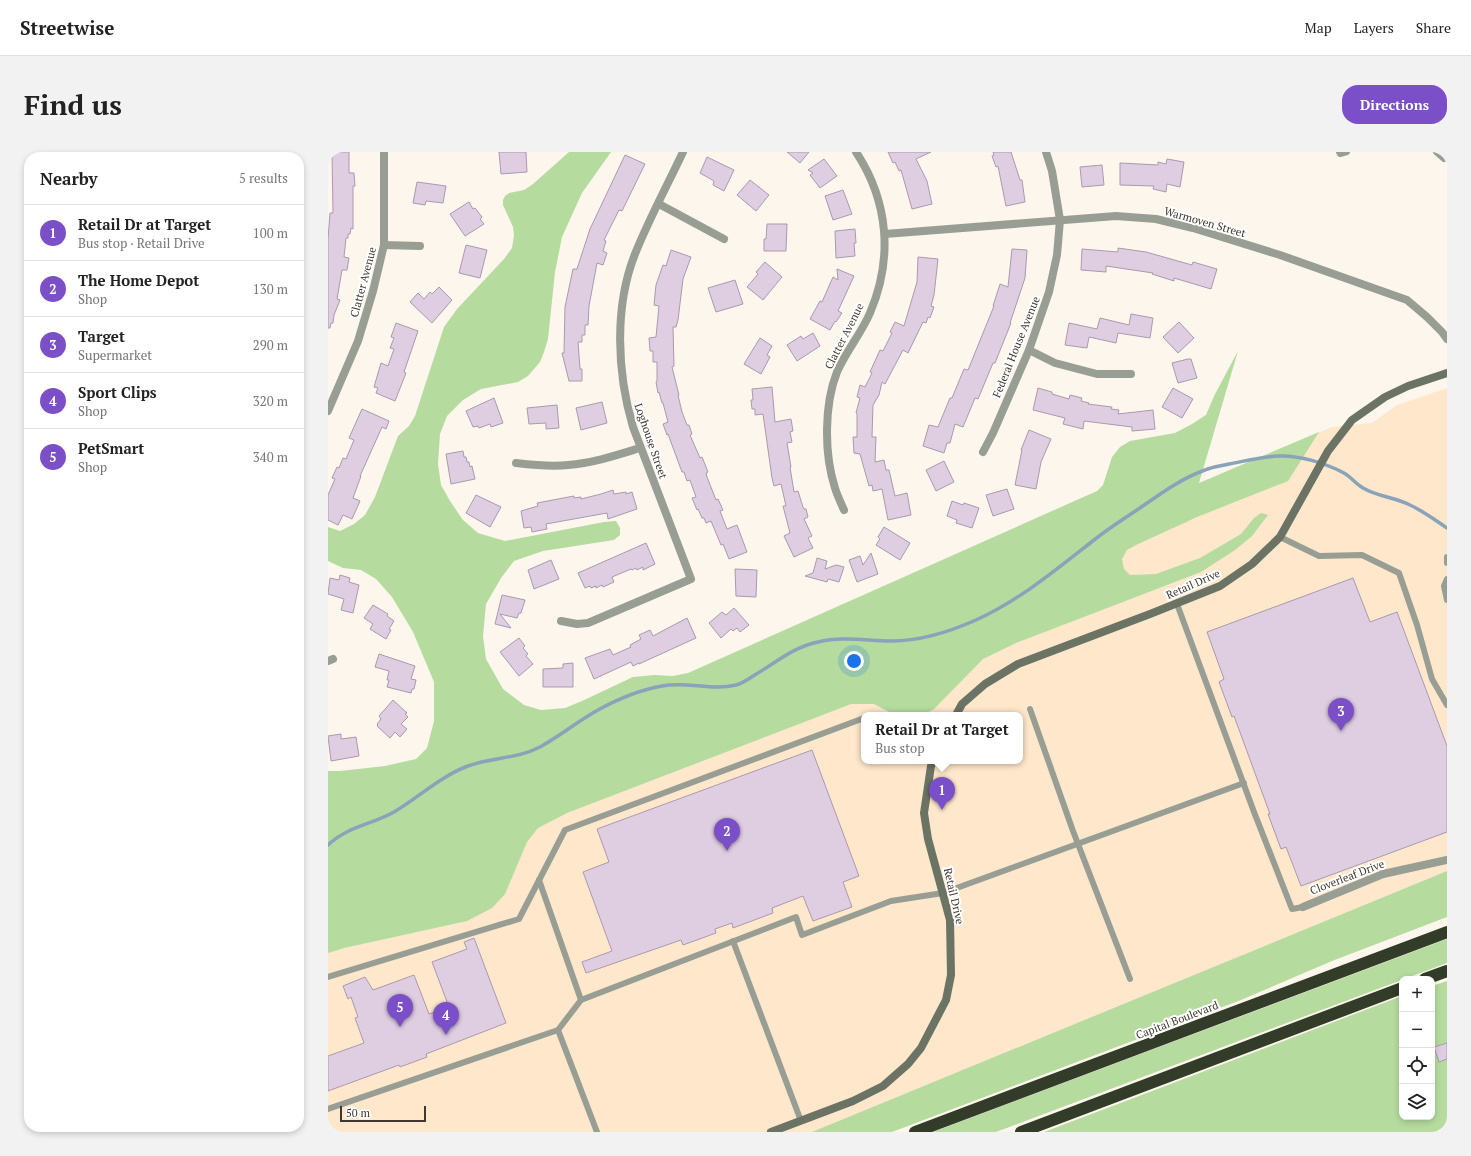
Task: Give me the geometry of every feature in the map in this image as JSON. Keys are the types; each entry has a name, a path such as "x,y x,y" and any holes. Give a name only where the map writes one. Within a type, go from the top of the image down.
{"highway":[{"name":"Capital Boulevard","path":"915,1132 1447,932"},
{"path":"1433,976 1447,971"},
{"path":"1021,1132 1399,989"}],"street":[{"name":"Clatter Avenue","path":"328,411 358,341 373,291 384,245 384,152"},
{"name":"Loghouse Street","path":"561,621 577,624 588,623 691,579 640,448 627,403 622,379 621,355 621,326 627,282 635,255 683,152"},
{"name":"Clatter Avenue","path":"844,510 835,488 828,458 828,423 831,396 838,372 870,314 882,274 885,234 880,207 874,187 856,152"},
{"name":"Federal House Avenue","path":"983,452 993,433 1029,350 1050,292 1057,255 1060,220 1052,171 1046,152"},
{"path":"659,204 724,239"},
{"name":"Warmoven Street","path":"885,234 1116,216 1156,219 1193,228 1280,255 1406,300 1427,317 1447,339"},
{"path":"384,245 420,246"},
{"path":"1029,350 1055,364 1097,374 1131,374"},
{"name":"Retail Drive","path":"958,712 962,704 985,684 1018,664 1177,604 1220,586 1252,564 1280,537 1328,451 1352,420 1385,396 1408,386 1447,373"},
{"path":"516,463 568,465 607,458 640,448"},
{"name":"Retail Drive","path":"771,1132 853,1101 883,1086 908,1064 921,1048 946,1000 951,975 950,920 928,839 924,813 932,764"},
{"name":"Cloverleaf Drive","path":"1303,907 1383,874 1447,860"}],"lane":[{"path":"1339,152 1340,154 1346,152"},
{"path":"1436,152 1444,159 1447,155"},
{"path":"1280,537 1319,556 1362,555 1399,573 1417,625 1432,679 1447,705"},
{"path":"1447,557 1447,563"},
{"path":"1447,579 1444,586 1447,600"},
{"path":"1177,604 1292,908 1303,907"},
{"path":"1030,709 1078,844 1130,979"},
{"path":"328,977 519,919 565,830 861,719"},
{"path":"328,1109 558,1030 581,1000 796,917 802,935 891,901 943,893 1244,783"},
{"path":"539,880 581,1000"},
{"path":"732,941 801,1121"},
{"path":"558,1030 597,1132"}],"shaded area":[{"path":"1447,388 1447,871 814,1132 328,1132 328,858 1332,427 1372,423 1397,405"}],"green space":[{"path":"569,152 611,152 582,193 562,237 555,272 548,339 540,362 528,376 518,382 481,389 463,400 447,416 440,434 438,464 441,485 463,520 478,533 505,541 616,521 620,528 620,535 614,540 543,551 514,561 501,578 486,604 483,636 486,659 503,689 524,705 541,710 565,708 633,677 654,675 673,676 688,673 1097,491 1103,485 1112,457 1120,447 1130,441 1175,433 1206,415 1214,396 1238,351 1199,483 1319,432 1288,481 1197,517 1136,545 1127,550 1122,559 1124,569 1130,575 1156,574 1200,558 1241,534 1254,518 1261,513 1268,515 1252,536 1235,550 1201,572 1016,643 983,659 934,709 928,712 889,712 874,704 851,704 567,813 538,828 527,842 505,894 492,908 467,921 344,948 328,953 328,771 385,766 416,759 427,748 434,721 434,682 413,632 392,597 376,579 361,570 343,568 328,561 328,527 340,531 354,524 365,515 375,497 398,436 409,426 415,416 444,327 457,309 504,259 512,248 514,235 513,227 503,205 505,196 509,193 524,190 533,184"},
{"path":"1447,871 1447,917 1332,961 1241,1000 892,1132 812,1132"},
{"path":"1447,939 1447,963 1412,976 1399,976 1399,981 996,1132 933,1132"},
{"path":"1447,981 1447,1132 1044,1132 1399,997 1399,1120 1435,1120 1435,985"}],"building":[{"path":"332,152 349,152 349,173 354,173 355,186 353,186 353,229 351,228 348,238 346,238 344,257 349,258 347,270 342,270 337,299 340,300 334,315 333,323 331,323 330,328 328,328 328,239 330,213 333,213"},
{"path":"499,152 526,152 527,172 501,174"},
{"path":"787,152 809,152 800,163"},
{"path":"888,152 931,152 916,159 927,181 932,204 912,209 901,170 899,171 895,162 893,163"},
{"path":"993,152 1011,152 1020,180 1022,180 1025,202 1006,206 998,166 996,167 992,156 994,155"},
{"path":"625,155 645,164 622,211 619,210 604,240 606,241 603,251 607,253 603,265 597,263 589,306 588,325 585,325 585,335 582,335 582,342 578,342 580,369 582,369 582,381 569,381 562,353 564,353 565,307 573,269 577,269 590,229"},
{"path":"707,157 734,170 724,191 713,185 714,181 700,173"},
{"path":"824,159 837,176 820,188 810,175 813,173 808,170"},
{"path":"1167,159 1184,162 1180,187 1167,184 1166,192 1153,189 1154,186 1120,185 1120,163 1158,165 1158,162 1166,164"},
{"path":"1102,165 1104,185 1082,187 1080,167"},
{"path":"750,180 769,195 756,211 737,195"},
{"path":"417,182 446,186 443,203 426,201 425,205 413,203"},
{"path":"843,190 852,214 833,220 825,196"},
{"path":"469,202 473,209 475,208 482,217 480,219 484,224 465,236 450,214"},
{"path":"767,224 787,224 786,251 764,251 764,239 766,239"},
{"path":"855,229 855,256 836,258 835,231"},
{"path":"466,245 487,250 480,278 459,273"},
{"path":"1118,248 1146,252 1192,265 1193,262 1217,269 1211,289 1174,278 1174,281 1152,274 1153,273 1106,266 1106,272 1081,270 1082,249 1118,252"},
{"path":"1012,249 1027,250 1025,278 1011,323 995,363 993,363 978,399 975,398 963,427 955,424 950,443 947,443 944,453 923,446 929,425 938,427 964,369 968,370 994,306 1000,284 1008,287"},
{"path":"671,250 691,257 683,279 678,320 676,327 673,327 674,366 672,367 682,412 687,425 689,425 692,434 690,435 708,472 706,473 707,477 716,500 718,499 723,510 720,511 727,529 737,525 747,552 729,559 723,544 721,545 711,521 706,523 698,509 697,510 692,498 696,497 690,480 687,481 684,472 682,472 663,424 668,422 663,403 659,392 658,393 656,382 657,362 653,362 653,351 650,351 649,338 656,337 659,306 654,305 656,285 663,265 666,266"},
{"path":"918,257 938,259 934,295 931,306 934,307 930,318 928,317 926,323 923,322 908,353 903,350 885,384 882,382 879,395 873,405 872,437 876,437 875,462 884,460 886,470 889,470 895,496 907,493 911,515 888,520 882,489 873,491 872,485 869,486 860,454 854,453 853,437 857,437 856,413 860,398 857,397 860,385 865,387 872,373 870,372 880,350 883,351 892,333 890,332 895,322 904,326 917,282"},
{"path":"765,262 782,277 763,300 747,287 758,274 756,272"},
{"path":"837,269 854,276 838,311 842,313 830,330 810,319 820,301 822,302 833,277 838,280"},
{"path":"735,280 743,304 716,312 708,288"},
{"path":"439,287 452,300 432,323 410,302 418,293 424,299 430,292 432,294"},
{"path":"1131,314 1153,318 1150,338 1118,333 1116,343 1089,337 1087,348 1065,345 1069,323 1097,329 1100,318 1129,325"},
{"path":"1179,322 1194,338 1178,353 1163,337"},
{"path":"396,323 418,331 404,372 406,373 395,401 376,393 378,388 374,387 381,363 388,366 394,349 390,348 394,338 391,337"},
{"path":"813,333 820,346 797,361 787,345 801,336 803,339"},
{"path":"760,338 772,346 767,355 770,357 761,374 744,364"},
{"path":"1191,359 1197,378 1178,383 1172,363"},
{"path":"772,387 775,422 791,419 793,431 790,432 792,442 787,443 794,492 798,491 803,507 806,509 808,517 804,519 812,536 808,538 813,548 794,557 784,536 790,533 783,506 786,506 781,484 774,486 772,478 763,414 755,415 755,409 752,409 752,389"},
{"path":"1038,388 1069,399 1070,395 1082,398 1081,401 1089,403 1088,404 1112,407 1111,409 1119,410 1118,414 1153,410 1155,429 1132,431 1132,427 1084,421 1083,429 1063,424 1065,418 1033,410"},
{"path":"1173,388 1193,399 1182,418 1162,407"},
{"path":"494,398 503,423 491,427 490,424 479,428 478,426 473,427 466,411"},
{"path":"602,402 607,423 581,430 576,408"},
{"path":"557,405 559,428 546,429 546,423 529,424 527,408"},
{"path":"362,409 389,421 386,429 382,427 360,476 353,498 360,501 352,519 343,515 338,525 328,520 328,495 335,479 332,478 337,467 339,468 343,458 346,459 354,440 349,438"},
{"path":"1029,430 1051,439 1041,462 1036,489 1015,485 1021,450"},
{"path":"463,451 464,457 466,457 467,462 469,462 470,467 472,466 475,479 451,484 446,454"},
{"path":"944,461 954,482 936,491 926,470"},
{"path":"1007,489 1014,509 993,516 986,495"},
{"path":"613,490 614,494 626,492 626,494 632,492 637,509 608,519 607,513 546,524 547,529 532,532 531,527 524,528 521,511 538,506 537,503 574,496 574,498 581,497 581,499"},
{"path":"476,495 501,507 490,527 466,513"},
{"path":"952,501 979,508 972,528 956,523 957,520 947,516"},
{"path":"884,527 910,543 900,560 876,545 880,539 878,537"},
{"path":"646,543 655,564 643,570 643,567 637,570 636,568 631,569 612,577 614,582 603,587 602,585 596,588 596,586 591,588 590,586 585,588 578,573"},
{"path":"871,553 878,574 857,582 849,560 860,556 863,565"},
{"path":"817,558 827,561 825,569 836,565 844,567 839,582 828,579 827,582 805,576 813,573"},
{"path":"551,560 559,579 534,589 528,570"},
{"path":"735,569 757,570 756,597 736,596"},
{"path":"340,575 350,578 349,582 359,585 353,613 341,610 344,599 328,594 330,578 339,580"},
{"path":"1353,578 1370,622 1397,612 1447,746 1447,832 1301,886 1286,847 1281,849 1268,814 1270,814 1234,716 1232,717 1219,682 1224,679 1207,632"},
{"path":"502,595 525,600 521,613 519,613 517,618 500,614 511,628 495,624"},
{"path":"373,605 388,614 387,616 394,621 389,629 391,630 386,639 370,629 373,624 364,618"},
{"path":"734,608 749,625 740,632 737,628 733,631 731,629 721,638 709,623 722,612 726,615"},
{"path":"687,618 696,638 639,664 633,666 631,662 594,679 585,658 610,649 613,655 631,647 630,645 641,639 639,635 650,630 653,636"},
{"path":"519,638 525,646 523,648 528,654 526,656 533,664 519,676 500,652"},
{"path":"379,654 415,666 411,679 416,680 414,689 412,689 411,693 387,687 389,671 375,667"},
{"path":"573,663 573,687 543,687 543,669 563,668 563,664"},
{"path":"393,700 407,713 405,714 408,717 401,724 407,729 400,737 395,732 390,738 377,726 377,724 381,719 379,716"},
{"path":"341,734 341,739 356,737 359,756 331,761 328,736"},
{"path":"812,750 859,876 843,882 852,907 813,921 803,896 772,908 773,913 733,928 732,923 715,929 716,933 683,945 681,940 586,973 582,962 612,951 583,872 609,862 597,829"},
{"path":"474,938 506,1023 426,1054 427,1057 400,1067 399,1065 328,1091 328,1056 364,1043 355,1018 358,1017 351,997 348,999 343,986 365,977 373,990 414,975 429,1014 449,1007 432,962 467,949 464,942"},
{"path":"1447,1043 1447,1059 1439,1062 1435,1047"}],"waterway":[{"path":"328,845 344,834 394,812 439,781 458,770 477,763 531,751 547,743 598,710 637,692 671,685 727,687 745,681 779,659 809,644 837,639 903,641 925,638 976,620 1023,594 1105,531 1171,487 1196,473 1211,468 1254,459 1278,456 1312,460 1344,473 1360,486 1369,491 1415,507 1447,528"}],"place":[{"name":"Target","path":"1341,731"},
{"name":"Retail Dr at Target","path":"942,810"},
{"name":"The Home Depot","path":"727,851"},
{"name":"PetSmart","path":"400,1027"},
{"name":"Sport Clips","path":"446,1035"}]}
